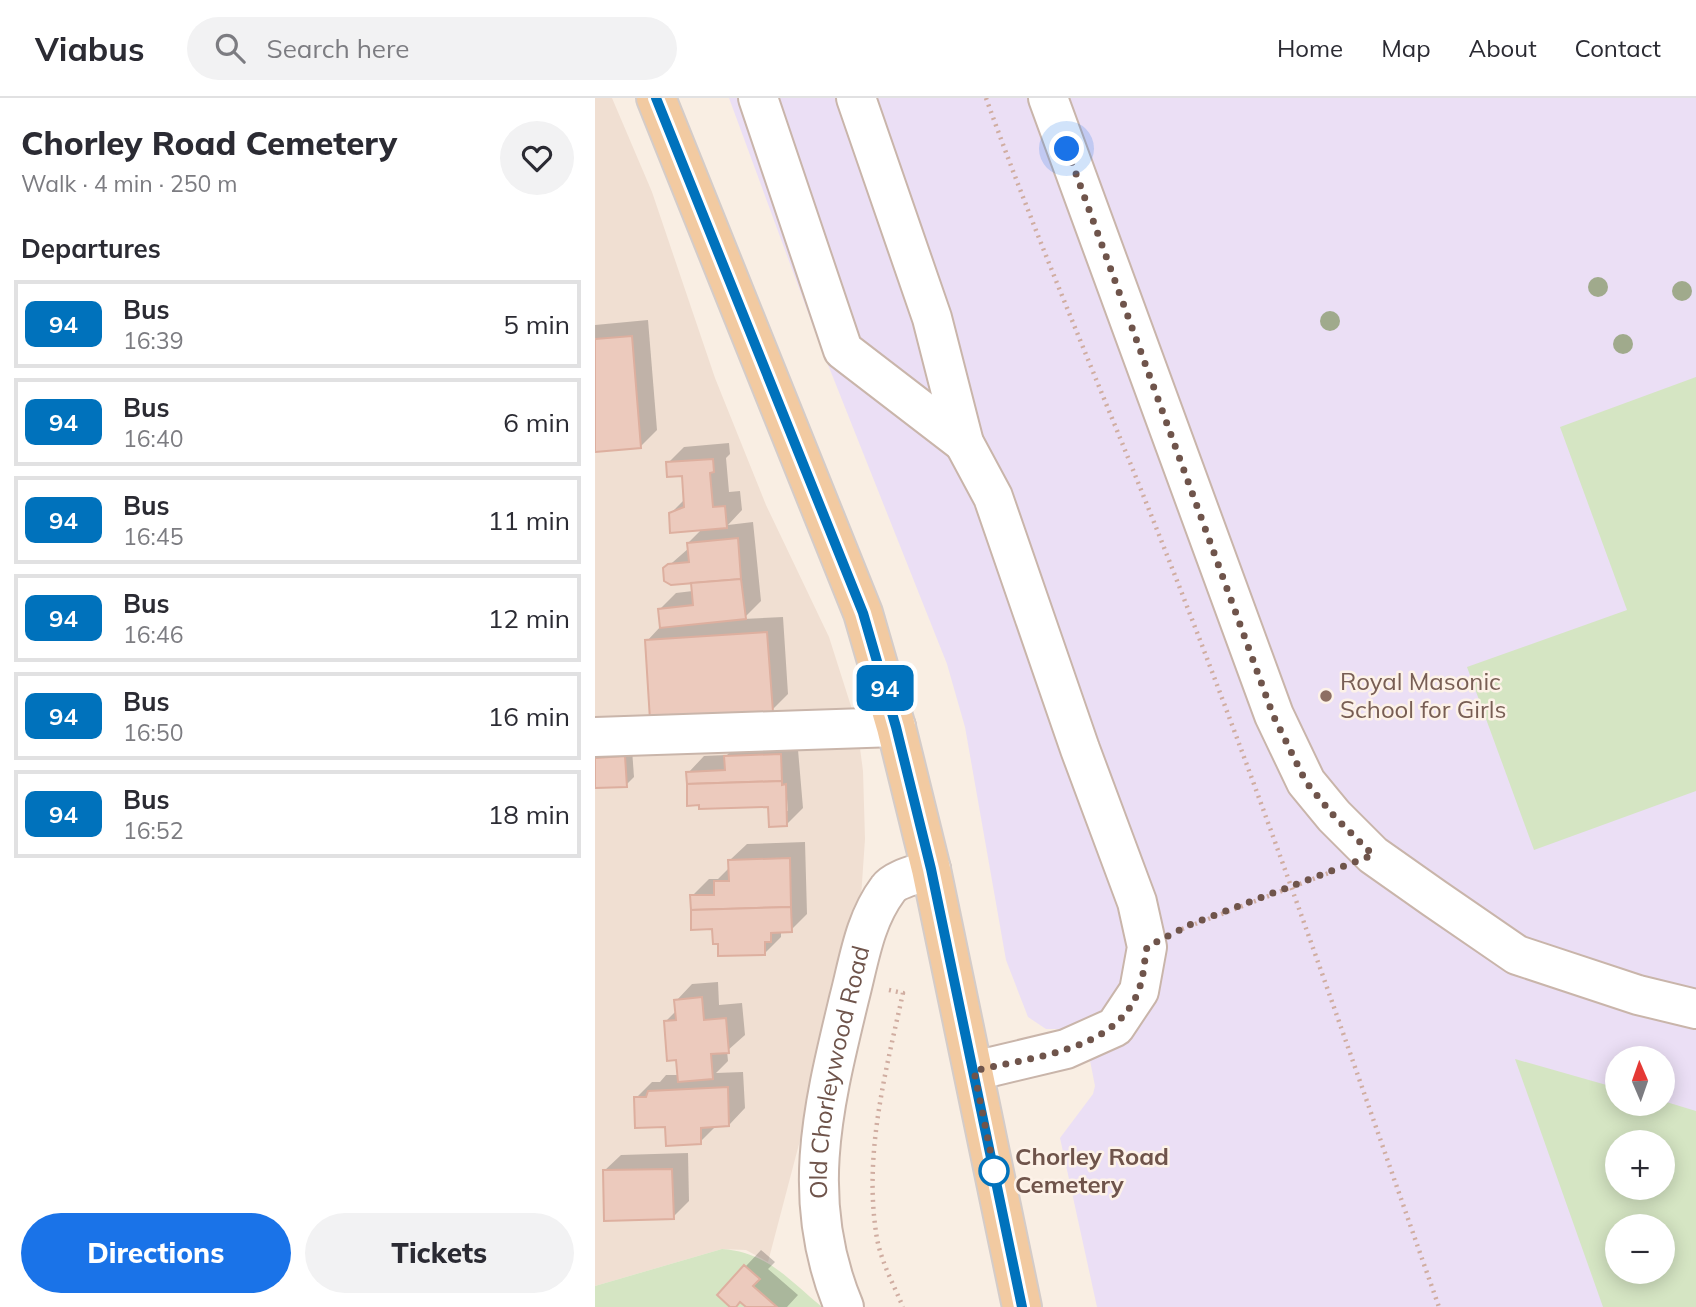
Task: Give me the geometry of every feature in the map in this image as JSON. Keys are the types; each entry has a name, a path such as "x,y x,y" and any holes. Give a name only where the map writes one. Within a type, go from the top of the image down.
{"main road":[{"path":"656,98 853,587 896,727 931,869 1022,1307"}],"lane":[{"path":"758,98 843,350 964,443"},
{"path":"856,98 932,318 964,443 993,497 1080,749 1137,902 1147,947 1139,991 1115,1027 1066,1049 974,1071"},
{"path":"1048,98 1273,715 1306,782 1334,816 1373,855 1517,955 1638,995 1696,1009"},
{"path":"595,737 896,727"},
{"name":"Old Chorleywood Road","path":"844,1307 834,1284 820,1225 817,1181 824,1103 867,925 889,886 931,869"}],"path":[{"path":"986,98 1024,204 1173,570 1439,1307"},
{"path":"1147,947 1189,925 1373,855"},
{"path":"903,993 876,1124 874,1179 876,1232 883,1260 903,1307"}],"shaded area":[{"path":"595,98 612,98 652,192 715,378 766,505 829,637 857,725 863,771 865,839 860,912 768,1262 746,1250 722,1249 595,1286"},
{"name":"Royal Masonic School for Girls","path":"729,98 1696,98 1696,1307 1097,1307 1060,1138 1093,1094 1095,1086 1085,1035 1079,1029 1046,1029 1028,1017 1006,960 965,727 947,664 817,337"}],"green space":[{"path":"1696,377 1696,791 1534,850 1467,667 1627,610 1560,427"},
{"path":"1515,1059 1605,1085 1605,1116 1675,1116 1675,1105 1696,1111 1696,1307 1603,1307"},
{"path":"722,1249 738,1251 765,1262 822,1307 595,1307 595,1286"}],"building":[{"path":"632,336 641,448 595,452 595,339"},
{"path":"713,459 714,472 710,473 713,507 725,506 727,528 670,533 669,513 684,507 682,476 667,477 666,462"},
{"path":"738,538 741,579 671,585 664,581 663,568 668,564 689,562 687,543"},
{"path":"741,579 746,619 660,628 658,609 693,605 691,583"},
{"path":"767,632 773,712 650,720 645,640"},
{"path":"781,754 782,781 687,784 686,772 725,770 724,756"},
{"path":"625,756 627,787 595,788 595,758"},
{"path":"782,781 782,785 786,784 787,826 769,827 768,807 699,809 699,805 687,806 687,784"},
{"path":"790,858 791,907 691,910 690,895 714,895 714,881 729,881 728,860"},
{"path":"791,907 792,932 771,933 771,942 765,942 765,955 718,956 718,944 713,944 712,929 691,930 691,910"},
{"path":"702,997 704,1020 726,1018 729,1053 711,1054 713,1079 678,1082 676,1060 667,1061 664,1021 676,1020 674,1000"},
{"path":"728,1087 729,1126 701,1128 701,1144 666,1146 665,1127 635,1128 634,1097 646,1097 648,1091"},
{"path":"672,1169 674,1219 604,1221 603,1170"},
{"path":"744,1265 760,1279 753,1286 777,1307 746,1307 740,1302 736,1307 730,1307 717,1295"}],"bus line":[{"name":"94","path":"656,98 863,613 896,727 931,869 1022,1307"}],"place":[{"name":"Royal Masonic School for Girls","path":"1326,696"},
{"name":"Chorley Road Cemetery","path":"994,1171"}],"route":[{"path":"994,1171 996,1179 974,1071 1066,1049 1115,1027 1139,991 1147,947 1189,925 1373,855 1334,816 1306,782 1273,715 1067,149"}]}
